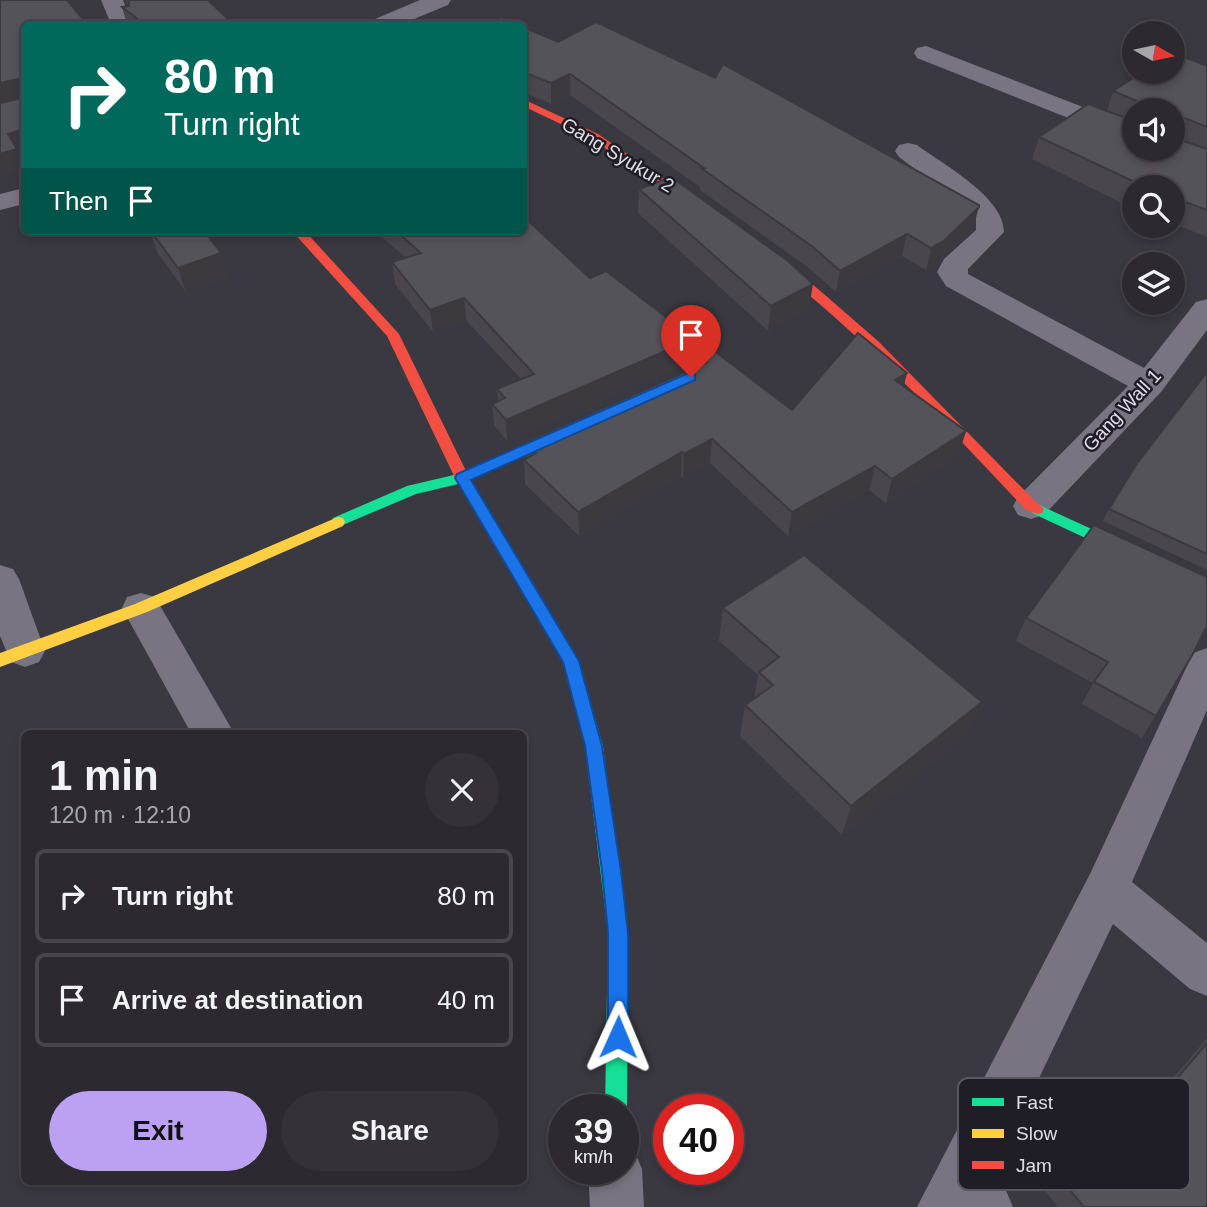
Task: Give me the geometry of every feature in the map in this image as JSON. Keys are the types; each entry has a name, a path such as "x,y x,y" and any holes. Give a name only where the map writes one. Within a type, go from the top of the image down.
{"street":[{"path":"112,0 121,21"},
{"path":"390,21 440,0"},
{"path":"926,53 1122,131"},
{"name":"Gang Syukur 2","path":"527,104 584,132 665,181 720,221"},
{"path":"908,151 981,206 990,219 990,232 955,265 952,272 957,281 1149,384"},
{"path":"0,202 21,197"},
{"path":"302,235 393,334 462,478 571,661 594,746 618,933 616,1094"},
{"path":"753,245 797,277 885,357 1031,506 1207,589"},
{"name":"Gang Wall 1","path":"1031,506 1149,384 1207,309"},
{"path":"0,579 12,655 141,608 412,490 462,478 589,422"},
{"path":"141,608 211,730"},
{"path":"1020,1078 1203,682"},
{"path":"1107,889 1207,973"}],"building":[{"path":"0,0 67,0 84,21 21,21 21,130 8,134 17,149 0,154 0,103 18,99 18,79 0,83"},
{"path":"128,0 208,0 230,21 140,21 122,7 129,6"},
{"path":"501,17 511,21 493,21"},
{"path":"596,22 715,78 723,64 979,207 945,240 931,248 907,234 840,271 813,247 570,74 551,83 527,74 527,29 558,42"},
{"path":"1185,57 1207,66 1207,127 1185,118 1185,98 1130,98 1113,91 1124,84 1185,84"},
{"path":"1088,104 1122,117 1122,161 1185,161 1185,141 1207,149 1207,210 1185,202 1185,175 1122,176 1039,137"},
{"path":"671,177 788,261 813,284 771,306 639,189"},
{"path":"527,220 590,278 606,271 701,344 692,342 679,345 506,420 492,404 505,398 497,389 534,374 464,298 430,310 392,262 421,253 401,235 527,235"},
{"path":"154,235 207,235 221,253 178,268"},
{"path":"858,333 907,373 895,380 966,431 892,479 875,466 792,512 712,439 684,454 682,452 578,512 524,460 536,453 526,442 706,363 711,354 709,347 792,410"},
{"path":"1207,372 1207,554 1109,509 1136,465"},
{"path":"1094,525 1207,577 1207,628 1156,716 1094,682 1108,662 1026,618"},
{"path":"804,555 982,702 851,806 745,705 773,685 759,672 779,657 723,608"},
{"path":"1207,1043 1207,1207 1084,1207 1070,1190 1190,1190 1190,1078 1177,1078"}],"traffic: fast":[{"path":"338,522 412,490 462,478 575,428"},
{"path":"1037,509 1207,589"},
{"path":"547,621 571,661 594,746 618,933 616,1094"}],"traffic: slow":[{"path":"0,660 141,608 338,522"}],"traffic: jam":[{"path":"527,104 594,136 704,210"},
{"path":"302,235 393,334 462,478 547,621"},
{"path":"770,258 840,313 874,344 1031,506 1037,509"}],"route":[{"path":"618,1037 618,933 611,871 594,746 571,661 462,478 691,377"}]}
